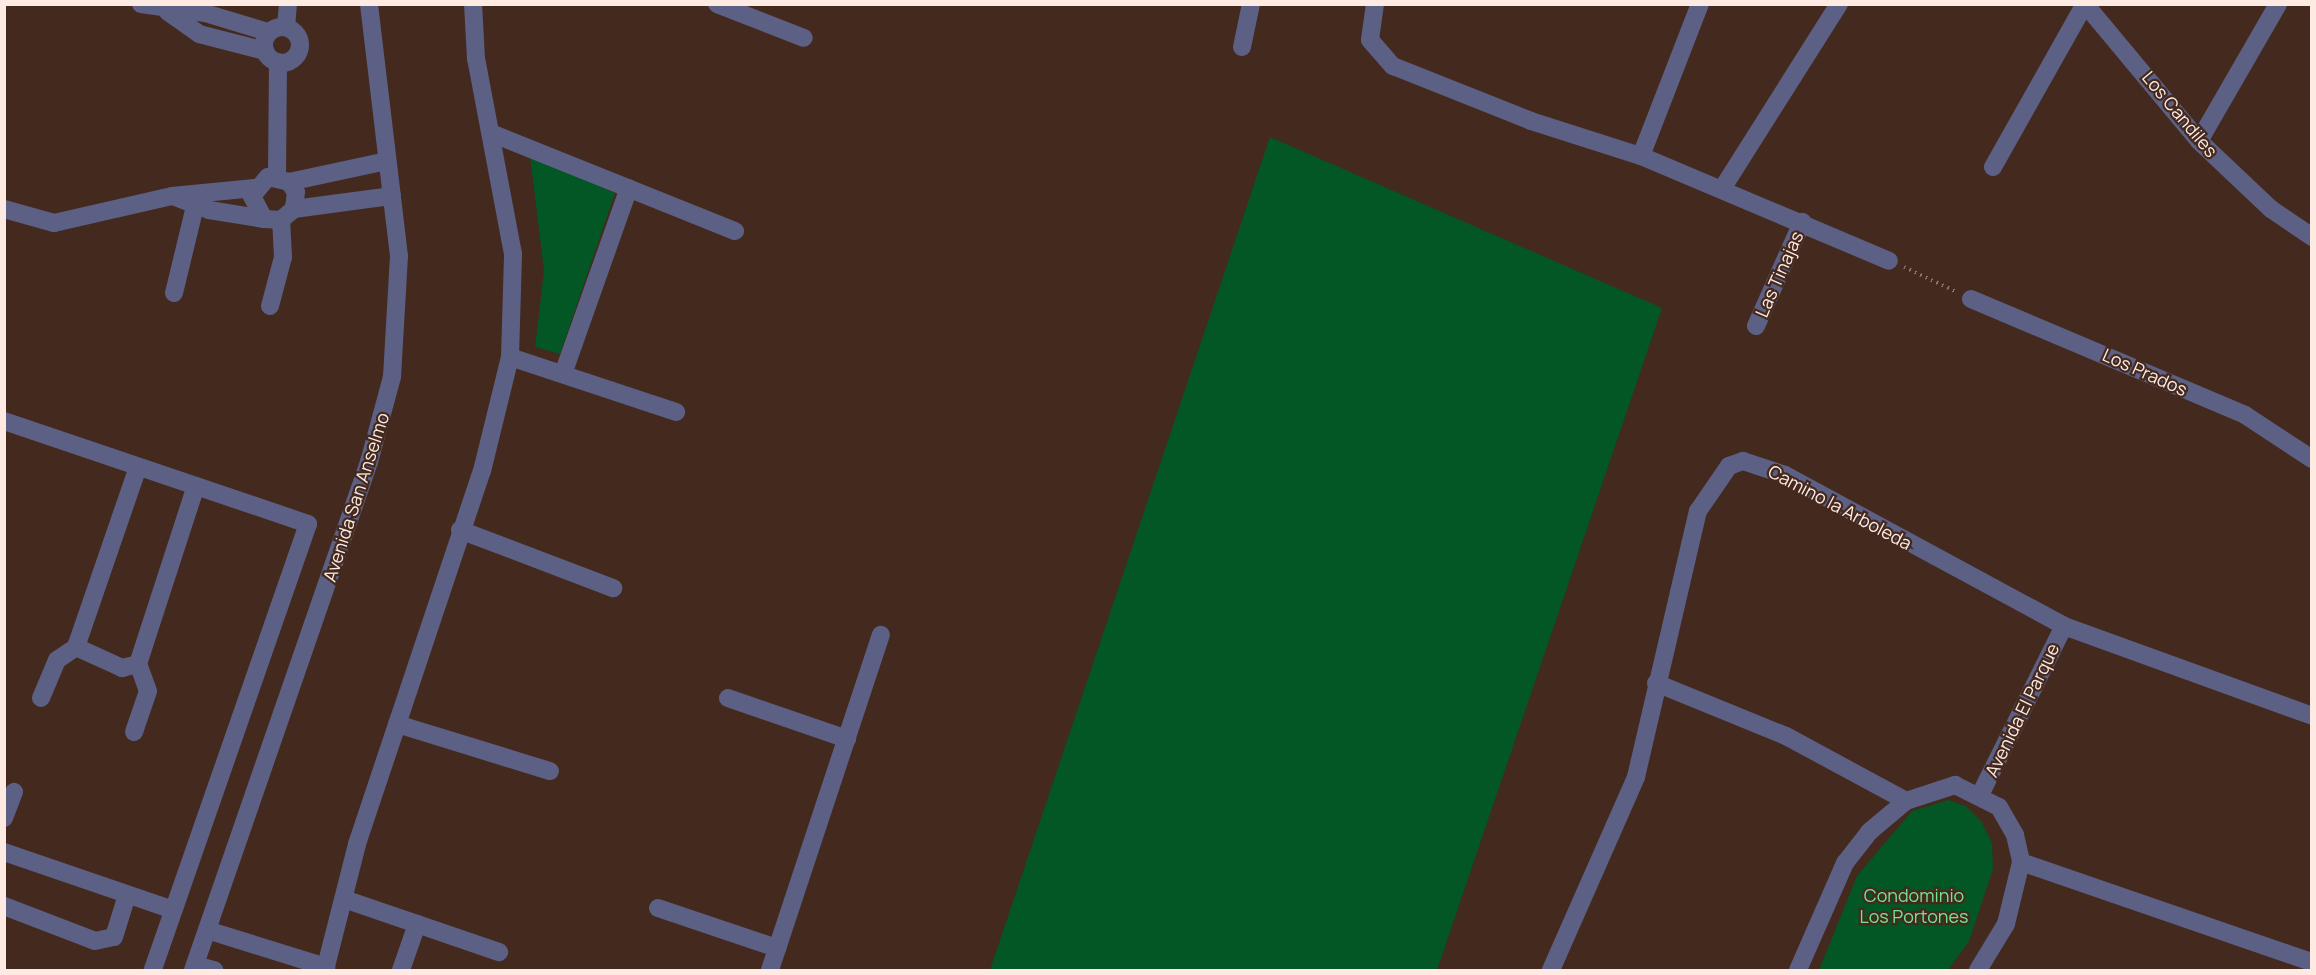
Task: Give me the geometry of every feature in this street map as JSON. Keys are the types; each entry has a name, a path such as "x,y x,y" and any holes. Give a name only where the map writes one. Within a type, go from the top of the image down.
{"street":[{"path":"141,4 168,12 205,13 268,32 286,27 296,33 300,50 293,59 272,57 199,34 168,12"},
{"path":"286,27 288,4"},
{"name":"Avenida San Anselmo","path":"194,968 384,416 399,318 392,196 369,4"},
{"path":"207,930 326,969 344,899 397,724 460,530 510,357 513,254 476,59 473,4"},
{"path":"717,4 804,38"},
{"path":"1242,47 1251,4"},
{"path":"1375,4 1370,40 1393,66 1531,121 1641,156 1890,261"},
{"path":"1641,156 1700,4"},
{"path":"1722,189 1839,4"},
{"path":"1993,166 2085,4"},
{"name":"Los Candiles","path":"2085,4 2199,141 2271,209 2312,237"},
{"path":"2199,141 2278,4"},
{"path":"268,32 283,179 296,192 280,216 283,258 270,306"},
{"path":"491,134 735,231"},
{"path":"4,209 54,223 172,196 255,188 283,179 387,161"},
{"path":"255,188 253,205 280,216"},
{"path":"563,374 628,188"},
{"path":"172,196 195,206 280,216 392,196"},
{"path":"174,293 195,206"},
{"name":"Las Tinajas","path":"1756,326 1802,222"},
{"name":"Los Prados","path":"1971,299 2245,415 2312,459"},
{"path":"510,357 676,412"},
{"path":"4,421 308,524 153,970"},
{"name":"Camino la Arboleda","path":"1551,970 1636,777 1656,683 1698,512 1729,466 1743,461 1785,475 2064,626 2312,716"},
{"path":"41,698 57,660 76,647 138,466"},
{"path":"134,732 148,691 138,664 196,486"},
{"path":"460,530 613,588"},
{"name":"Avenida El Parque","path":"1980,795 2064,626"},
{"path":"770,970 881,635"},
{"path":"76,647 122,668 138,664"},
{"path":"1656,683 1786,736 1906,801"},
{"path":"728,698 847,740"},
{"path":"397,724 550,771"},
{"name":"Avenida El Parque","path":"1798,970 1845,863 1906,801 1955,785 1980,795 1999,807 2015,835 2021,862 2006,924 1978,970"},
{"path":"4,818 14,792"},
{"path":"4,852 173,910"},
{"path":"2021,862 2312,962"},
{"path":"4,906 96,941 114,937 127,895"},
{"path":"344,899 499,952"},
{"path":"658,908 777,948"},
{"path":"401,970 417,924"},
{"path":"194,968 214,970"}],"path":[{"path":"1890,261 1971,299"}],"green space":[{"path":"1270,137 1662,308 1437,970 990,970"},
{"path":"530,156 615,193 560,354 535,347 544,271"},
{"name":"Condominio Los Portones","path":"1949,800 1967,807 1981,821 1992,843 1993,869 1969,941 1948,970 1819,970 1857,876 1912,811"}]}
